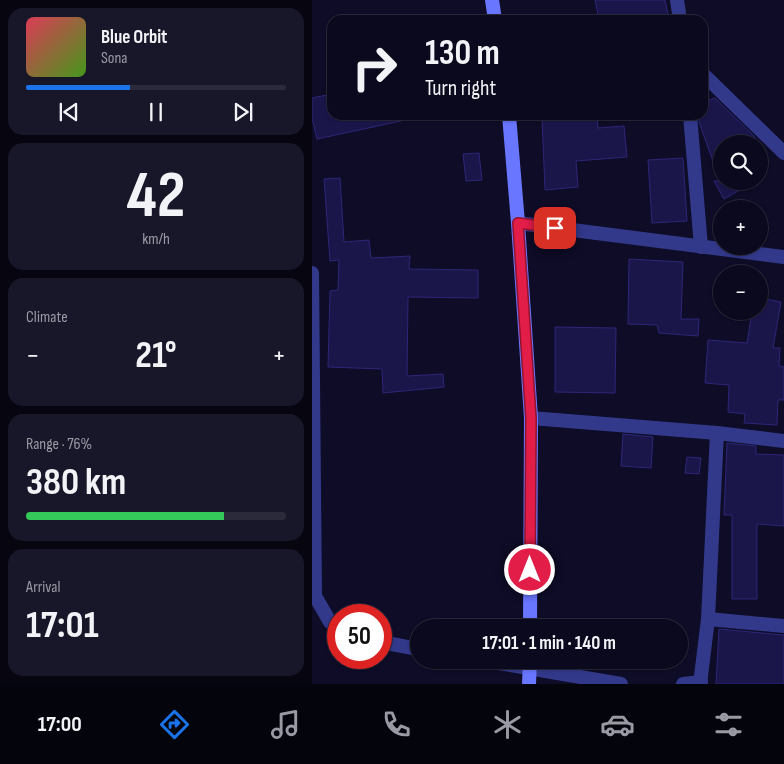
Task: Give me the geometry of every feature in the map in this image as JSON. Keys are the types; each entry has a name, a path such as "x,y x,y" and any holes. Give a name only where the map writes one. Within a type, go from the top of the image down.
{"main road":[{"path":"492,0 495,15"},
{"path":"509,120 531,418 530,619"},
{"path":"529,684 530,669"}],"street":[{"path":"677,0 679,15"},
{"path":"708,79 784,153"},
{"path":"690,120 701,247"},
{"path":"518,223 784,256"},
{"path":"312,273 315,596 327,617"},
{"path":"531,418 716,433 784,441"},
{"path":"683,684 700,683 708,618 716,433"},
{"path":"708,618 784,626"},
{"path":"392,644 410,647"},
{"path":"553,669 621,684"}],"building":[{"path":"595,0 665,0 668,15 598,15"},
{"path":"327,95 327,120 401,121 317,139 312,118 312,98"},
{"path":"715,98 753,135 713,135 713,161 699,122 699,120 708,120 708,100"},
{"path":"542,120 597,120 598,128 624,126 627,157 576,161 578,187 545,190"},
{"path":"479,153 482,180 466,181 463,154"},
{"path":"683,158 687,221 652,223 648,160"},
{"path":"340,178 344,242 369,240 371,258 410,256 409,269 478,270 478,298 408,297 407,376 443,374 444,387 383,393 382,369 328,367 330,291 338,290 339,260 330,261 324,179"},
{"path":"719,190 740,190 724,199"},
{"path":"629,259 683,262 681,319 699,319 698,336 659,333 657,325 628,324"},
{"path":"768,300 781,302 773,348 780,348 779,366 784,367 784,400 778,400 777,425 744,423 745,414 728,412 729,385 705,383 708,340 747,343 751,320 768,320"},
{"path":"555,327 616,328 615,393 555,392"},
{"path":"623,434 653,437 651,468 621,466"},
{"path":"727,443 756,446 756,454 784,455 784,526 757,524 757,599 732,599 732,515 724,515"},
{"path":"687,457 701,458 699,474 685,473"},
{"path":"719,629 784,635 784,684 716,684"}],"route":[{"path":"530,570 531,418 518,223 555,228"}]}
